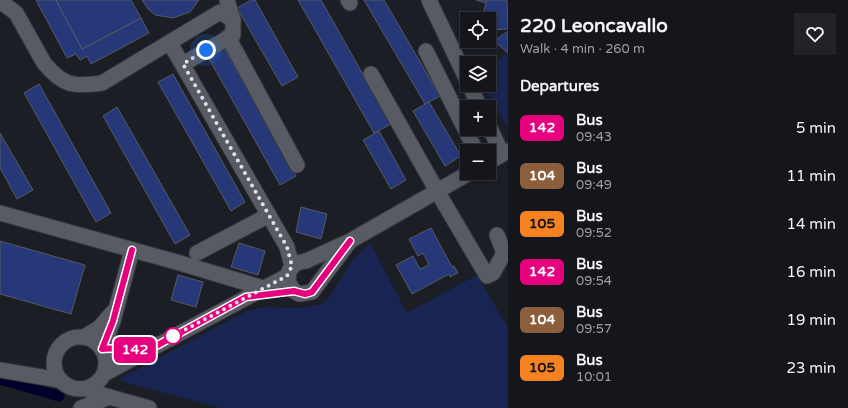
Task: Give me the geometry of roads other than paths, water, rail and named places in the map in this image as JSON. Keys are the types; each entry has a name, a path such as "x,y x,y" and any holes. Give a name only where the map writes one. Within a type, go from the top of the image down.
{"street":[{"path":"183,64 233,34 234,20 227,0"},
{"path":"429,0 460,65"},
{"path":"0,1 11,7 16,13 44,63 62,81 81,86 102,83 220,12 234,20"},
{"path":"228,37 297,165"},
{"path":"170,43 287,247 290,271 288,282 294,291"},
{"path":"426,51 472,144"},
{"path":"371,74 487,276 493,273 504,253 497,235"},
{"path":"495,136 505,153 496,158"},
{"path":"0,370 63,383 76,390 87,389 97,384 104,374 263,288 290,271 301,261 306,261 350,241 460,178"},
{"path":"0,213 263,288"},
{"path":"197,254 269,215"},
{"path":"246,297 294,291 305,294 312,292 318,286 320,281 350,241"},
{"path":"287,247 306,261 312,263 319,270 320,281"},
{"path":"102,349 109,334 132,250"},
{"path":"84,337 99,328 108,320 115,308"},
{"path":"73,408 75,398 74,393 63,383 54,364 55,355 59,347 65,341 74,337 84,337 96,342 102,349 106,366 103,389 110,397"},
{"path":"102,349 111,347 130,350 143,350 156,346"},
{"path":"87,389 149,408"},
{"path":"81,408 88,396 87,389"},
{"path":"81,408 110,397"}],"waterway":[{"path":"0,379 59,396"}]}
